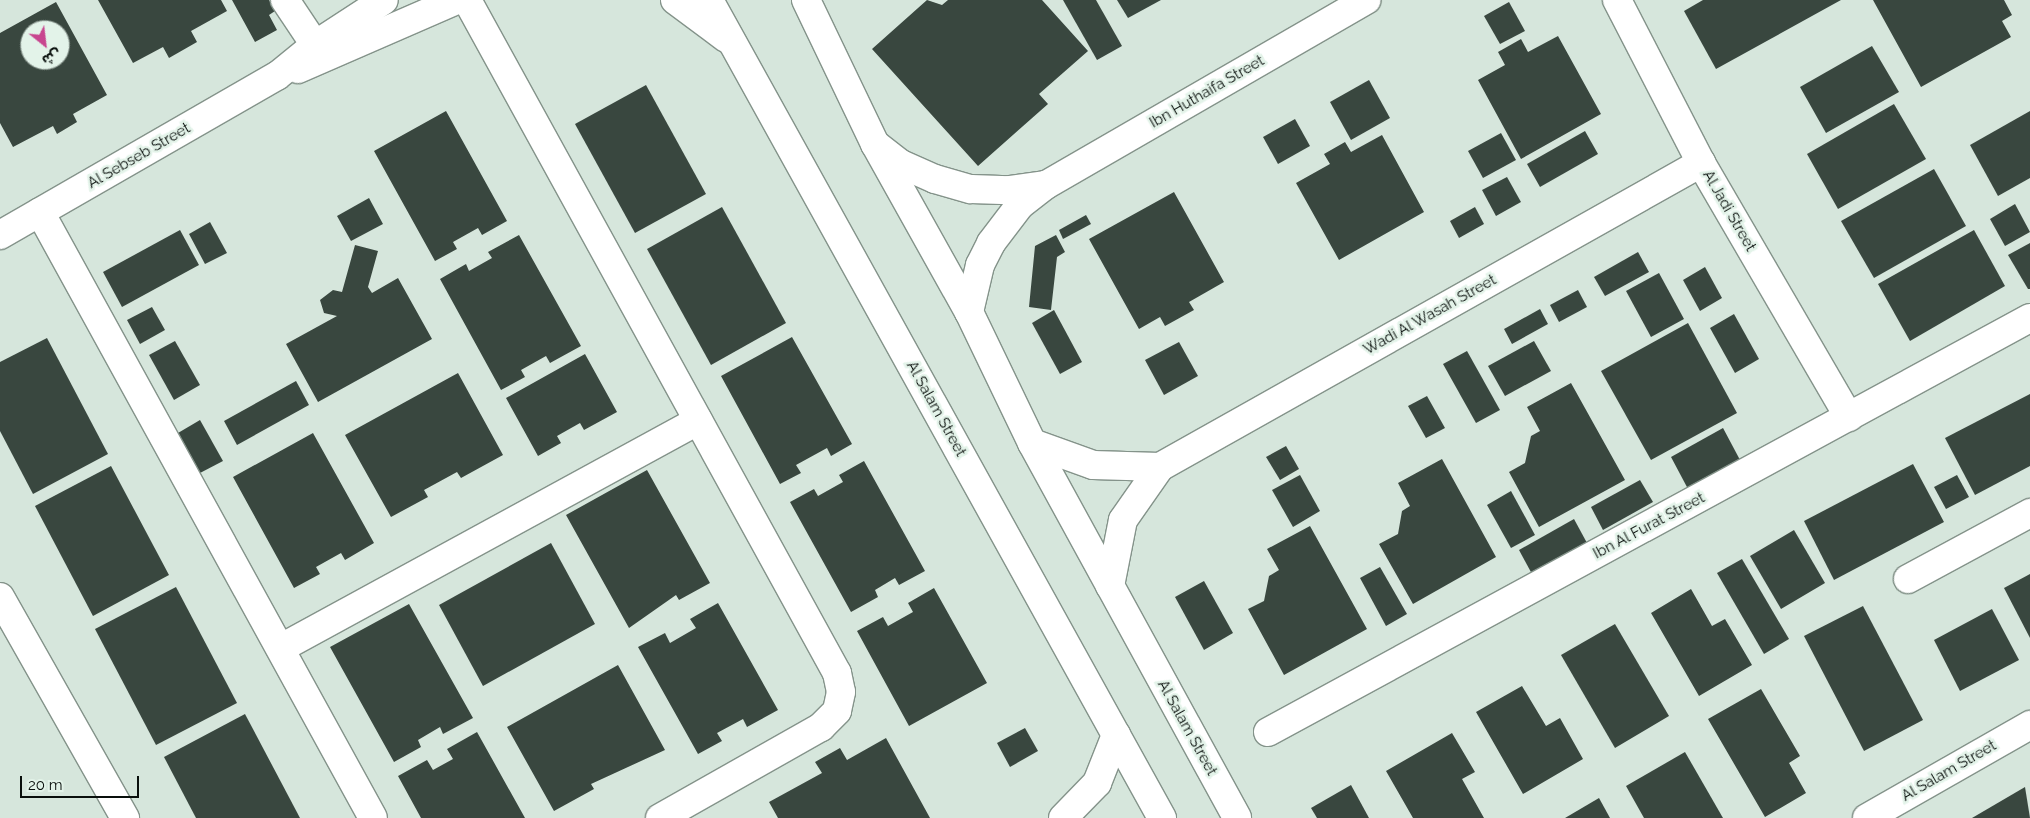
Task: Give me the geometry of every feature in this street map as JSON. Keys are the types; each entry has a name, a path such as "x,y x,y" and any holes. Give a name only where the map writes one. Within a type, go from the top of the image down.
{"street":[{"path":"285,0 315,45"},
{"name":"Al Sebseb Street","path":"277,76 315,45 384,0"},
{"name":"Al Sebseb Street","path":"0,235 277,76 362,44 457,0"},
{"path":"467,0 837,673 841,692 838,711 821,727 660,818"},
{"path":"675,0 732,43"},
{"name":"Al Salam Street","path":"709,0 1162,818"},
{"name":"Al Salam Street","path":"806,0 875,144 969,312 1032,443 1237,818"},
{"name":"Ibn Huthaifa Street","path":"969,312 980,265 990,243 1020,205 1046,184 1367,0"},
{"name":"Al Jadi Street","path":"1618,0 1701,163 1849,417"},
{"name":"Ibn Huthaifa Street","path":"875,144 909,168 971,188 1009,190 1046,184"},
{"name":"Wadi Al Wasah Street","path":"1110,586 1123,520 1160,467 1701,163"},
{"path":"40,212 373,818"},
{"name":"Ibn Al Furat Street","path":"1268,732 2030,318"},
{"path":"281,648 698,421"},
{"path":"1032,443 1093,465 1160,467"},
{"path":"1908,579 2030,514"},
{"path":"0,597 125,818"},
{"name":"Al Salam Street","path":"1867,818 2030,725"},
{"path":"1063,818 1097,783 1116,735"}],"building":[{"path":"98,0 221,0 227,11 191,31 197,42 169,58 163,47 133,63"},
{"path":"232,0 269,0 275,11 269,15 277,30 255,42"},
{"path":"927,0 942,5 948,0 1042,0 1088,51 1039,94 1048,104 978,166 872,49"},
{"path":"1063,0 1096,0 1122,46 1097,60"},
{"path":"1117,0 1161,0 1128,18"},
{"path":"1703,0 1841,0 1716,69 1684,11"},
{"path":"1873,0 2004,0 2012,15 2002,21 2011,37 1921,87"},
{"path":"56,2 66,20 23,20"},
{"path":"1509,2 1525,31 1500,44 1484,16"},
{"path":"20,22 20,70 70,70 70,28 107,95 73,114 77,122 57,134 53,126 13,147 0,123 0,33"},
{"path":"1558,36 1601,114 1521,159 1478,80 1505,65 1498,52 1521,39 1528,52"},
{"path":"1872,46 1899,92 1826,133 1800,87"},
{"path":"1369,80 1390,118 1351,140 1330,102"},
{"path":"646,85 706,194 635,233 575,124"},
{"path":"1894,104 1926,159 1838,209 1807,154"},
{"path":"446,111 507,221 482,235 478,228 453,242 457,249 435,261 374,151"},
{"path":"2030,111 2030,178 1998,196 1970,145"},
{"path":"1295,119 1310,146 1278,164 1263,137"},
{"path":"1585,131 1598,154 1540,187 1527,164"},
{"path":"1501,133 1516,160 1483,178 1468,151"},
{"path":"1382,135 1424,212 1339,260 1296,183 1330,164 1324,154 1345,142 1351,152"},
{"path":"1934,169 1966,226 1874,278 1841,221"},
{"path":"1507,177 1521,202 1496,216 1482,190"},
{"path":"1174,192 1224,282 1189,302 1194,310 1165,326 1160,317 1139,329 1089,239"},
{"path":"369,198 383,224 351,241 337,216"},
{"path":"2015,204 2030,232 2005,246 1990,219"},
{"path":"722,207 786,323 711,365 647,249"},
{"path":"1475,207 1484,224 1459,238 1450,221"},
{"path":"1086,215 1091,224 1063,239 1059,230"},
{"path":"210,222 227,253 205,264 189,234"},
{"path":"180,230 199,265 122,307 103,272"},
{"path":"1974,230 2005,286 1910,341 1878,284"},
{"path":"519,235 581,346 550,363 546,356 521,370 525,377 501,390 440,279 466,264 469,271 492,258 488,252"},
{"path":"1056,235 1065,252 1057,257 1051,310 1029,307 1035,246"},
{"path":"2030,243 2030,289 2028,289 2008,255"},
{"path":"355,245 378,251 368,287 372,293 398,278 432,339 318,402 286,344 337,316 324,313 320,300 333,290 342,292"},
{"path":"1638,252 1649,272 1605,296 1594,277"},
{"path":"1705,267 1722,298 1700,311 1683,280"},
{"path":"1659,273 1684,319 1651,337 1626,291"},
{"path":"1578,290 1587,307 1559,322 1550,305"},
{"path":"152,307 165,330 140,344 127,320"},
{"path":"1540,309 1548,324 1512,344 1504,329"},
{"path":"1054,310 1082,362 1060,374 1032,323"},
{"path":"1734,314 1759,359 1735,373 1710,328"},
{"path":"1688,323 1737,413 1651,460 1601,371"},
{"path":"792,337 852,444 831,456 827,448 796,465 801,473 780,484 721,376"},
{"path":"47,338 108,454 33,494 0,431 0,362"},
{"path":"175,341 200,385 174,400 149,355"},
{"path":"1534,341 1551,371 1505,396 1488,366"},
{"path":"1179,342 1198,376 1164,395 1145,360"},
{"path":"1467,351 1500,410 1476,423 1443,364"},
{"path":"585,354 617,412 584,430 580,423 557,436 561,443 538,456 506,398"},
{"path":"458,373 503,455 461,478 457,472 424,490 428,497 391,517 345,435"},
{"path":"296,381 309,405 237,445 224,421"},
{"path":"1571,383 1625,480 1539,527 1509,472 1525,463 1531,436 1540,431 1527,407"},
{"path":"2030,394 2030,466 1975,495 1945,438"},
{"path":"1427,396 1445,428 1426,438 1408,406"},
{"path":"200,420 223,461 200,473 178,433"},
{"path":"1723,428 1740,460 1688,489 1671,457"},
{"path":"313,433 374,543 345,560 341,553 316,567 320,574 294,588 233,477"},
{"path":"1286,446 1299,469 1280,480 1266,457"},
{"path":"1442,459 1496,557 1413,604 1379,544 1398,534 1402,511 1410,506 1398,483"},
{"path":"864,461 925,571 899,585 895,578 875,590 878,597 851,612 790,502 814,489 818,496 843,482 839,475"},
{"path":"1913,464 1944,522 1834,580 1804,521"},
{"path":"111,466 169,575 93,616 35,506"},
{"path":"647,470 710,583 679,600 676,595 629,628 566,515"},
{"path":"1300,475 1320,511 1293,527 1272,490"},
{"path":"1957,475 1969,497 1946,509 1934,487"},
{"path":"1640,480 1653,502 1603,530 1591,507"},
{"path":"1511,491 1535,535 1511,548 1487,505"},
{"path":"1574,519 1587,543 1532,574 1519,550"},
{"path":"1310,526 1367,629 1284,675 1248,609 1264,601 1269,576 1279,570 1267,549"},
{"path":"1794,530 1825,583 1781,609 1750,556"},
{"path":"551,543 595,624 483,686 439,605"},
{"path":"1742,559 1789,639 1764,654 1717,573"},
{"path":"1380,567 1407,614 1386,626 1360,578"},
{"path":"2030,574 2030,638 2004,588"},
{"path":"1204,581 1233,633 1204,650 1175,597"},
{"path":"176,587 237,703 156,745 95,629"},
{"path":"934,588 987,683 909,726 857,631 883,617 888,626 913,612 908,603"},
{"path":"1691,589 1712,626 1725,619 1752,665 1699,696 1651,613"},
{"path":"718,603 778,710 747,727 743,719 717,733 722,741 698,754 638,647 665,633 670,643 696,628 690,619"},
{"path":"409,604 473,718 443,734 440,727 418,740 421,747 394,762 330,647"},
{"path":"1863,606 1923,720 1864,751 1804,636"},
{"path":"1992,609 2019,660 1960,691 1934,640"},
{"path":"1615,624 1669,716 1615,748 1561,655"},
{"path":"618,665 665,750 591,784 594,789 554,811 507,727"},
{"path":"1522,686 1546,726 1560,718 1583,759 1523,794 1476,712"},
{"path":"1761,689 1800,756 1789,763 1806,793 1765,817 1708,719"},
{"path":"245,714 300,818 196,818 164,757"},
{"path":"1025,728 1038,751 1010,767 997,743"},
{"path":"477,732 525,818 421,818 398,776 427,760 433,770 453,759 447,749"},
{"path":"1452,733 1475,772 1462,779 1484,818 1413,818 1386,771"},
{"path":"886,738 930,818 778,818 769,802 822,773 815,762 840,748 847,760"},
{"path":"1685,752 1723,818 1644,818 1626,786"},
{"path":"1351,785 1369,818 1317,818 1311,808"},
{"path":"2025,787 2030,818 1972,818"},
{"path":"1599,798 1610,818 1565,818"}]}
